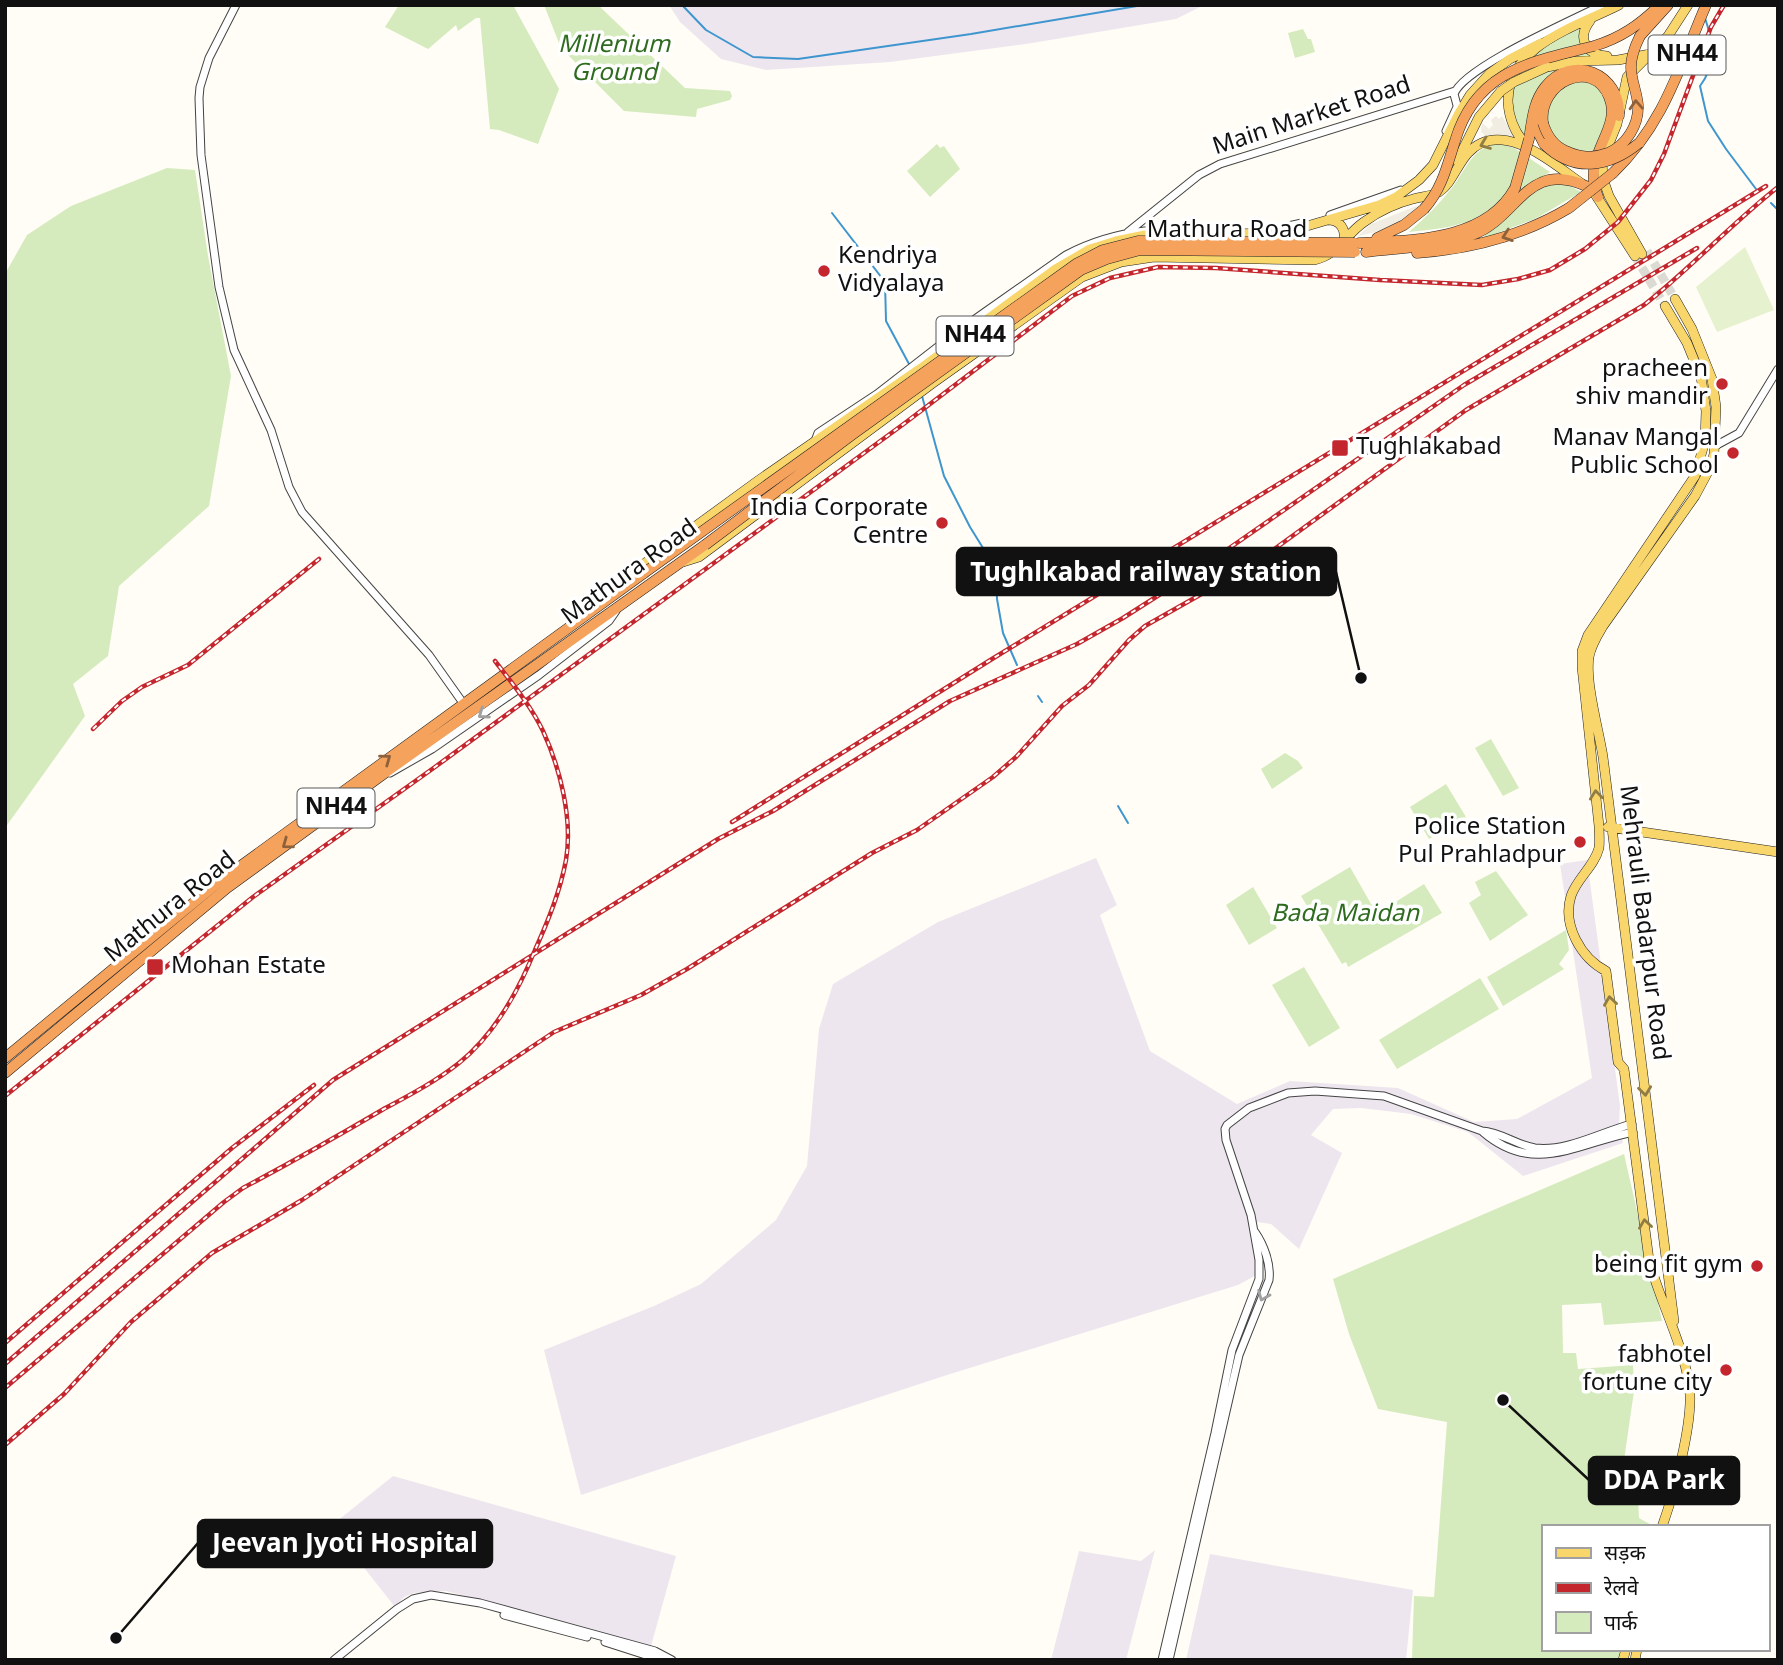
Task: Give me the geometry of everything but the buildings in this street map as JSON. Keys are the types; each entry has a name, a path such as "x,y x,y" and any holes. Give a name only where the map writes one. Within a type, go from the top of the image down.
{"highway":[{"name":"Mathura Road","path":"5,1058 219,881 1076,264 1103,250 1138,241 1359,243 1395,231 1428,205 1445,177 1455,140 1467,113 1476,98 1493,82 1525,65 1616,39 1637,26 1660,5"},
{"path":"1615,118 1607,92 1599,83 1583,78 1566,80 1556,86 1542,110 1548,136 1556,146 1568,152 1592,157 1619,147 1631,132 1637,113 1631,71 1634,50 1644,31 1668,5"},
{"name":"Mathura Road","path":"5,1073 227,888 619,608 853,434 1081,270 1140,250 1414,253 1455,249 1519,232 1556,216 1589,194 1626,161 1674,87 1706,5"},
{"path":"1359,243 1455,233 1482,223 1495,214 1511,196 1518,181 1536,102 1547,84 1557,76 1571,71 1584,70 1597,74 1614,91 1618,103 1615,118 1592,169 1598,197"},
{"path":"1536,102 1536,125 1542,140 1549,149 1567,159 1583,164 1607,162 1620,158 1639,143"},
{"path":"1366,252 1434,244 1479,233 1504,216 1531,187 1547,179 1569,179 1586,186"}],"main road":[{"name":"Mathura Road","path":"618,592 630,574 1055,270 1090,249 1145,236 1283,233 1387,201 1412,187 1433,165 1458,110 1489,74 1510,59 1619,5"},
{"path":"1621,225 1617,233 1639,255 1613,210 1602,168 1625,81 1668,37 1688,5"},
{"path":"1592,19 1583,34 1588,50 1598,55 1630,58"},
{"path":"1533,151 1516,132 1508,99 1515,71 1541,43"},
{"path":"1450,179 1479,117 1501,91 1521,78 1546,67 1569,62 1630,58 1651,53"},
{"path":"1450,179 1470,151 1485,142 1507,140 1533,151 1586,186 1613,210"},
{"name":"Mathura Road","path":"682,562 699,557 921,392 1082,277 1121,262 1154,257 1318,259 1329,256 1366,220 1410,199 1434,194 1450,179"},
{"path":"1326,220 1336,221 1343,227 1345,237 1341,246"},
{"path":"1283,233 1284,260"},
{"name":"Mehrauli Badarpur Road","path":"1663,1525 1688,1424 1690,1402 1688,1380 1668,1308 1603,757 1589,672 1591,650 1602,626 1695,496 1710,468 1715,446 1716,400 1712,379 1703,355 1668,304 1701,377 1706,411 1705,442 1695,476 1588,635 1582,651 1599,847 1570,898 1570,919 1575,939 1584,956 1606,971 1618,1062 1624,1069 1650,1260 1668,1308 1694,1389 1684,1460 1668,1525"},
{"path":"999,311 1009,329"},
{"path":"943,352 953,369"},
{"path":"1599,828 1778,854"}],"street":[{"path":"236,5 209,58 199,98 201,155 219,287 237,362 271,430 289,487 302,512 429,655 463,703"},
{"path":"913,371 958,331 1066,256 1091,243 1128,232 1269,230 1323,217 1395,192 1410,184 1428,165 1458,110 1455,91 1464,81 1503,54 1602,5"},
{"name":"Main Market Road","path":"1120,240 1199,175 1220,164 1455,91"},
{"path":"1715,446 1739,433 1778,369"},
{"path":"1161,1660 1232,1350 1259,1279 1255,1232 1225,1135 1227,1125 1249,1108 1291,1092 1317,1091 1373,1094 1401,1101 1482,1131 1508,1147 1536,1155 1560,1154 1632,1128"},
{"path":"1169,1660 1239,1355 1269,1280 1269,1268 1262,1243 1255,1232"},
{"path":"334,1660 419,1597 442,1596 480,1603 655,1651 672,1660"},
{"path":"341,1660 412,1602 439,1600 477,1607 645,1653 661,1660"}],"shaded area":[{"path":"669,5 1204,5 1176,19 1026,44 890,62 766,70 721,59 680,22"},
{"path":"1496,116 1499,119 1502,116 1514,137 1486,136 1481,132 1482,123 1489,129 1493,125 1491,120"},
{"path":"1419,205 1397,223 1358,236 1371,224"},
{"path":"1096,858 1117,905 1100,915 1150,1051 1237,1104 1290,1081 1398,1088 1474,1122 1517,1119 1592,1078 1560,864 1587,860 1623,1143 1523,1176 1468,1132 1411,1114 1361,1108 1333,1109 1311,1135 1342,1153 1299,1249 1271,1224 1250,1221 1262,1272 1238,1285 947,1375 581,1495 544,1350 701,1284 776,1220 807,1166 819,1029 833,984 938,922"},
{"path":"393,1476 676,1556 651,1646 446,1591 414,1593 404,1597 395,1607 331,1526"},
{"path":"1155,1550 1126,1660 1051,1660 1079,1551 1141,1561"},
{"path":"1210,1554 1413,1590 1406,1660 1186,1660"}],"green space":[{"path":"399,5 513,5 559,89 538,144 490,129 480,18 458,31 456,25 428,49 385,27"},
{"name":"Millenium Ground","path":"544,5 598,5 685,88 730,91 732,96 730,100 697,109 696,117 624,111 561,48"},
{"path":"1582,28 1584,50 1591,57 1545,64 1547,72 1564,69 1545,81 1534,97 1525,139 1517,127 1511,102 1517,78 1523,67 1542,47"},
{"path":"1303,29 1308,39 1311,39 1315,52 1295,58 1288,33"},
{"path":"1584,81 1596,86 1606,101 1606,120 1595,150 1576,150 1562,144 1552,134 1547,121 1547,107 1553,95 1566,86"},
{"path":"1500,143 1514,148 1550,172 1520,191 1512,186 1490,209 1467,222 1409,232 1446,195 1476,154 1490,145"},
{"path":"937,144 940,148 944,146 960,169 930,197 907,171"},
{"path":"167,168 195,170 231,376 209,506 119,586 108,656 73,684 85,716 5,828 5,274 27,235 71,206"},
{"path":"1564,183 1581,192 1535,219 1481,239 1531,191 1541,186"},
{"path":"1745,247 1774,310 1717,332 1696,287"},
{"path":"1491,739 1519,788 1503,796 1475,748"},
{"path":"1285,753 1298,761 1303,768 1272,789 1261,769"},
{"path":"1446,784 1466,817 1429,839 1410,807"},
{"name":"Bada Maidan","path":"1350,867 1383,925 1378,913 1424,884 1442,913 1348,967 1346,962 1342,964 1301,896"},
{"path":"1496,871 1528,915 1490,941 1469,903 1481,895 1475,882"},
{"path":"1253,887 1277,928 1249,945 1226,905"},
{"path":"1566,930 1569,950 1559,964 1564,969 1503,1006 1487,977"},
{"path":"1304,967 1340,1028 1309,1047 1272,985"},
{"path":"1480,978 1499,1009 1397,1069 1379,1040"},
{"path":"1624,1154 1662,1321 1604,1325 1601,1303 1562,1305 1563,1353 1576,1353 1578,1369 1633,1365 1634,1391 1623,1467 1637,1477 1639,1518 1651,1525 1542,1525 1542,1651 1621,1651 1619,1660 1412,1660 1414,1596 1434,1597 1447,1422 1378,1409 1349,1334 1333,1279"}],"waterway":[{"path":"682,5 706,30 753,57 798,59 1143,5"},
{"path":"1705,18 1712,53 1709,70 1700,86 1708,121 1756,189"},
{"path":"1771,203 1778,210"},
{"path":"832,213 885,282 886,321 909,364"},
{"path":"922,396 944,476 970,527 996,569 997,599 1003,633 1017,665"},
{"path":"1038,696 1042,702"},
{"path":"1118,806 1128,823"}],"tunnel":[{"path":"1647,251 1675,299"},
{"path":"1635,256 1665,306"}],"railway":[{"path":"5,1096 253,897 905,423 1072,296 1110,278 1158,267 1216,268 1482,285 1550,270 1585,249 1618,222 1651,180 1664,154 1711,27 1724,5"},
{"path":"732,822 992,659 1766,186"},
{"path":"5,1445 64,1394 131,1322 212,1253 302,1200 554,1032 641,995 872,853 917,830 993,777 1016,757 1062,706 1089,685 1145,626 1251,566 1466,410 1644,305 1778,187"},
{"path":"5,1364 333,1080 718,839 773,811 950,701 1077,644 1123,618 1192,574 1464,385 1697,248"},
{"path":"93,729 122,701 142,687 188,665 319,559"},
{"path":"5,1388 224,1202 243,1188 440,1076 472,1052 494,1026 513,997 553,906 568,844 564,794 555,761 538,722 495,661"},
{"path":"5,1343 232,1148 314,1085"}],"place":[{"name":"Kendriya Vidyalaya","path":"824,271"},
{"name":"pracheen shiv mandir","path":"1722,384"},
{"name":"Tughlakabad","path":"1340,448"},
{"name":"Manav Mangal Public School","path":"1733,453"},
{"name":"India Corporate Centre","path":"942,523"},
{"name":"Tughlkabad railway station","path":"1361,678"},
{"name":"Police Station Pul Prahladpur","path":"1580,842"},
{"name":"Mohan Estate","path":"155,967"},
{"name":"being fit gym","path":"1757,1266"},
{"name":"fabhotel fortune city","path":"1726,1370"},
{"name":"DDA Park","path":"1503,1400"},
{"name":"Jeevan Jyoti Hospital","path":"116,1638"}]}
